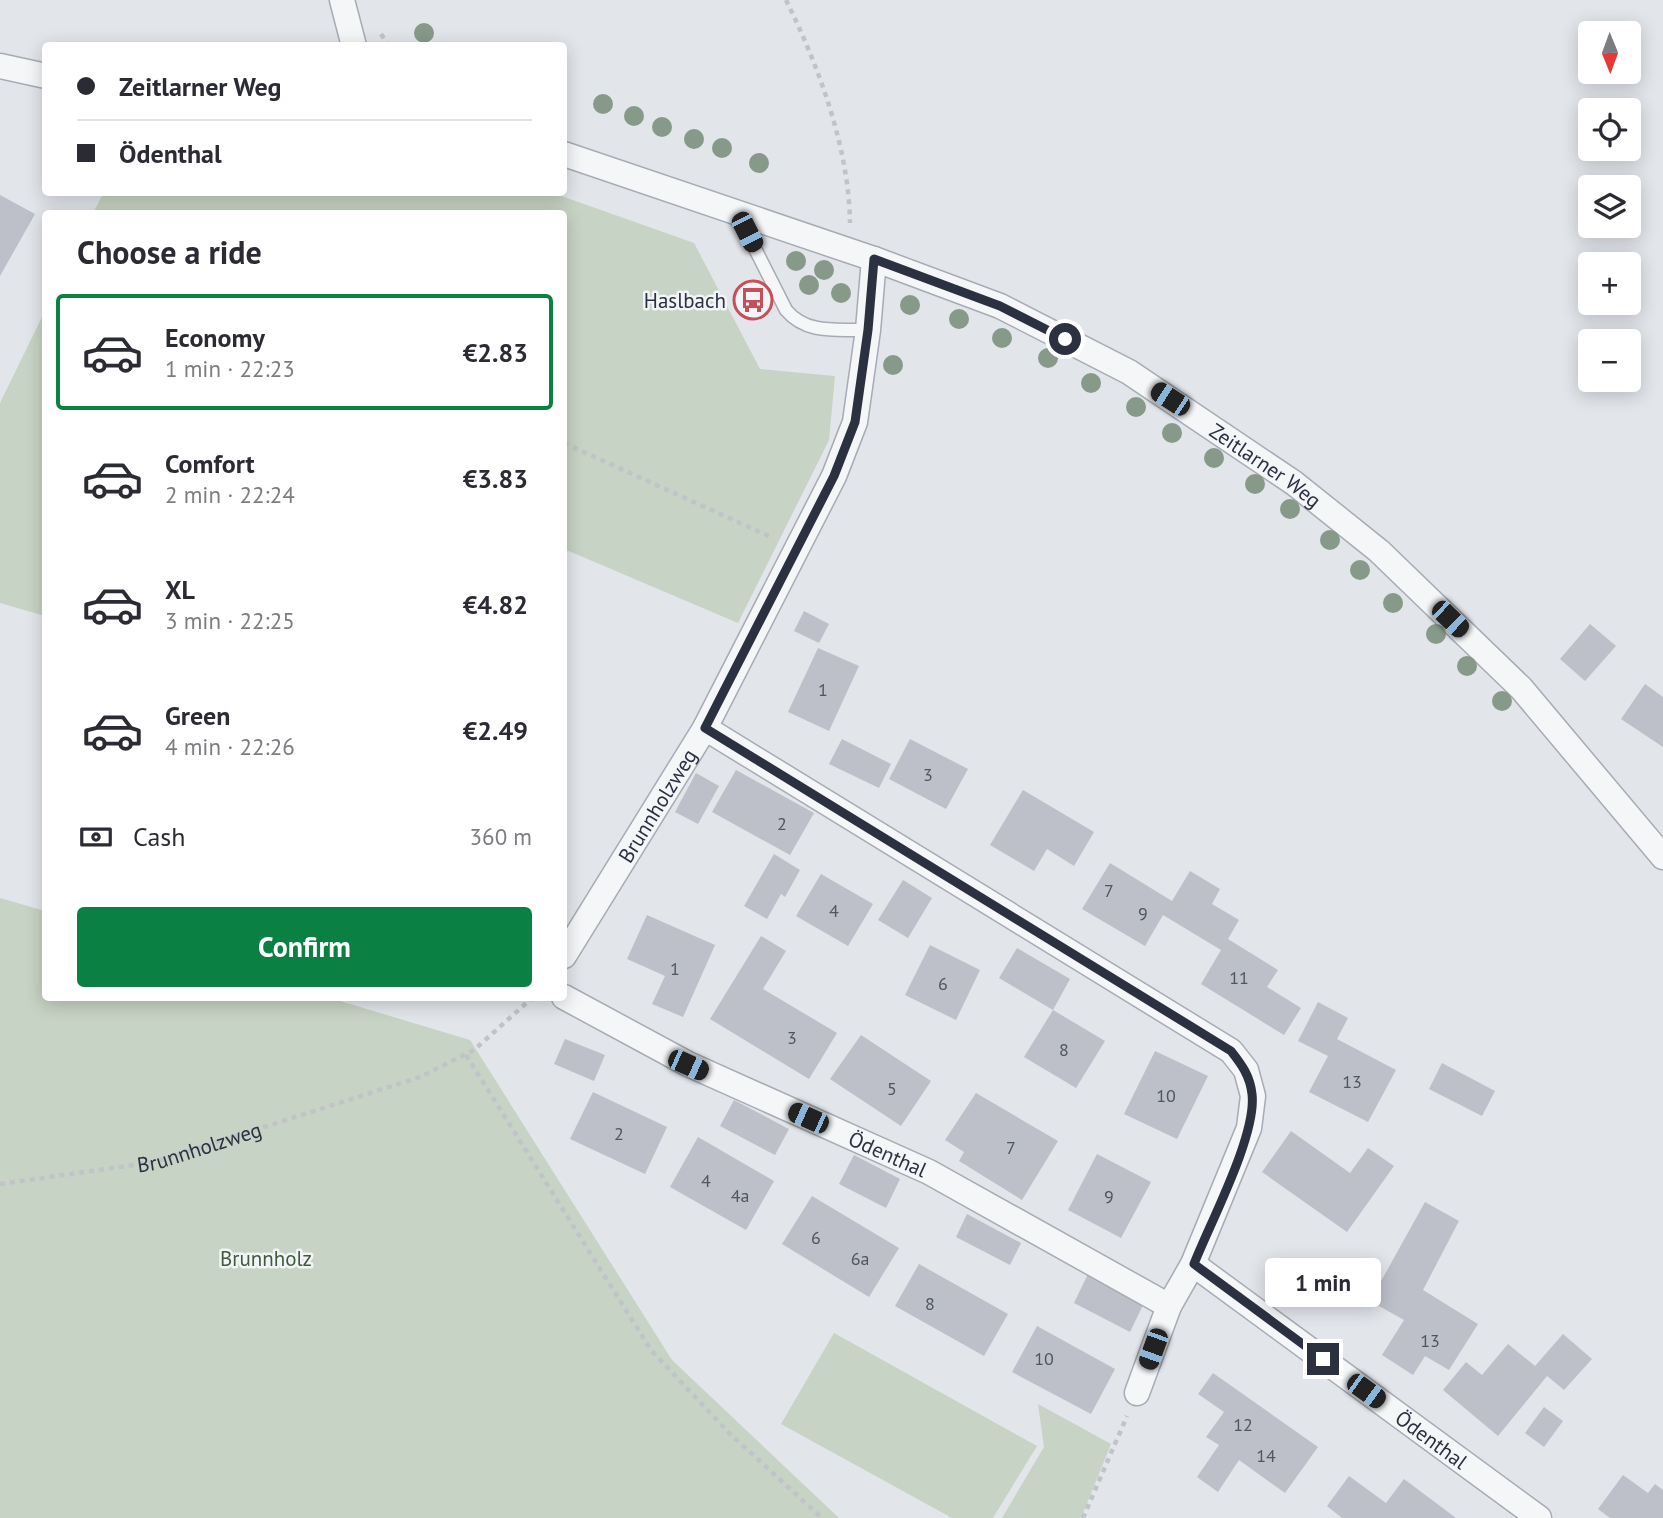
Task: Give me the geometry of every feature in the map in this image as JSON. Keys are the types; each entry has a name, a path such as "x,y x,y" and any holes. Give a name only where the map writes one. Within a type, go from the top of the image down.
{"street":[{"path":"342,0 345,42"},
{"path":"0,66 42,75"},
{"name":"Zeitlarner Weg","path":"567,155 874,259 1000,306 1129,372 1294,483 1379,551 1521,688 1663,857"},
{"name":"Brunnholzweg","path":"567,951 705,728 834,476 855,422 868,330 874,259"},
{"path":"705,728 1231,1051 1246,1070 1252,1096 1249,1128 1194,1264 1169,1306 1137,1393"},
{"name":"Ödenthal","path":"567,999 688,1065 929,1172 1169,1306"},
{"name":"Ödenthal","path":"1194,1264 1539,1518"}],"lane":[{"path":"737,212 786,310 797,323 810,328 868,330"}],"path":[{"path":"786,0 828,103 850,191 850,224"},
{"path":"567,444 796,548"},
{"name":"Brunnholzweg","path":"0,1184 155,1162 420,1077 466,1055 529,1001"},
{"path":"466,1055 651,1350 729,1433 822,1518"},
{"path":"1083,1518 1137,1393"}],"green space":[{"path":"102,196 561,196 694,243 760,369 835,376 829,440 738,623 567,550 567,210 95,210"},
{"path":"42,317 42,615 0,603 0,403"},
{"name":"Brunnholz","path":"0,898 42,910 42,1001 340,1001 470,1040 672,1360 839,1518 0,1518"},
{"path":"834,1333 1037,1446 993,1518 952,1518 781,1424"},
{"path":"1038,1404 1111,1444 1081,1518 1002,1518 1044,1447"}],"building":[{"path":"0,195 35,214 0,276"},
{"path":"804,611 829,624 819,643 794,631"},
{"path":"1590,624 1616,646 1585,681 1560,659"},
{"path":"818,648 859,666 829,731 788,712"},
{"path":"1645,684 1663,697 1663,747 1621,719"},
{"path":"842,739 891,764 879,788 829,764"},
{"path":"910,739 968,769 946,809 889,779"},
{"path":"736,770 814,813 790,855 712,812"},
{"path":"696,773 719,786 698,824 675,812"},
{"path":"1023,790 1094,832 1074,866 1047,849 1034,871 990,845"},
{"path":"774,854 800,870 785,897 781,894 767,919 744,906"},
{"path":"1110,863 1172,901 1190,871 1220,889 1212,904 1239,920 1228,939 1278,970 1267,987 1301,1008 1284,1035 1201,984 1221,950 1163,915 1145,946 1082,909"},
{"path":"821,874 873,904 848,946 796,916"},
{"path":"903,880 932,898 908,938 878,920"},
{"path":"647,915 715,945 683,1017 652,1004 665,976 627,959"},
{"path":"761,936 786,951 763,989 837,1033 809,1079 710,1019"},
{"path":"930,945 980,970 956,1020 905,995"},
{"path":"1017,948 1070,979 1053,1010 999,978"},
{"path":"1318,1002 1348,1018 1337,1039 1396,1070 1368,1122 1309,1092 1328,1056 1298,1041"},
{"path":"1053,1010 1105,1041 1076,1088 1024,1057"},
{"path":"861,1035 931,1081 901,1126 830,1079"},
{"path":"565,1039 605,1055 594,1081 554,1064"},
{"path":"1155,1051 1208,1076 1177,1139 1124,1114"},
{"path":"1442,1063 1495,1091 1482,1116 1429,1089"},
{"path":"593,1092 667,1127 645,1174 570,1139"},
{"path":"976,1093 1058,1141 1022,1200 959,1161 964,1152 945,1140"},
{"path":"734,1100 789,1129 775,1155 720,1126"},
{"path":"1291,1131 1350,1173 1368,1148 1394,1166 1347,1232 1262,1172"},
{"path":"698,1137 774,1181 746,1230 670,1187"},
{"path":"1097,1154 1151,1182 1121,1238 1068,1210"},
{"path":"854,1155 900,1179 886,1208 839,1184"},
{"path":"812,1196 899,1248 869,1297 782,1244"},
{"path":"1425,1202 1459,1221 1423,1290 1478,1324 1449,1370 1425,1356 1413,1375 1382,1355 1404,1320 1370,1301"},
{"path":"967,1214 1021,1243 1010,1265 956,1237"},
{"path":"919,1264 1008,1314 984,1356 895,1306"},
{"path":"1088,1274 1144,1303 1130,1332 1074,1303"},
{"path":"1037,1326 1115,1369 1091,1414 1012,1372"},
{"path":"1563,1334 1592,1359 1564,1390 1547,1376 1498,1436 1443,1390 1466,1362 1482,1375 1508,1344 1535,1366"},
{"path":"1213,1373 1318,1447 1285,1493 1239,1460 1218,1492 1197,1477 1219,1445 1206,1437 1224,1412 1198,1394"},
{"path":"1544,1407 1563,1421 1544,1447 1525,1433"},
{"path":"1623,1475 1648,1493 1655,1484 1663,1490 1663,1518 1610,1518 1598,1509"},
{"path":"1349,1476 1386,1503 1404,1479 1456,1518 1342,1518 1327,1506"}],"place":[{"name":"Haslbach","path":"753,300"}],"route":[{"path":"1065,339 1000,306 874,259 868,330 855,422 834,476 705,728 1231,1051 1246,1070 1252,1096 1249,1128 1194,1264 1323,1359"}]}
